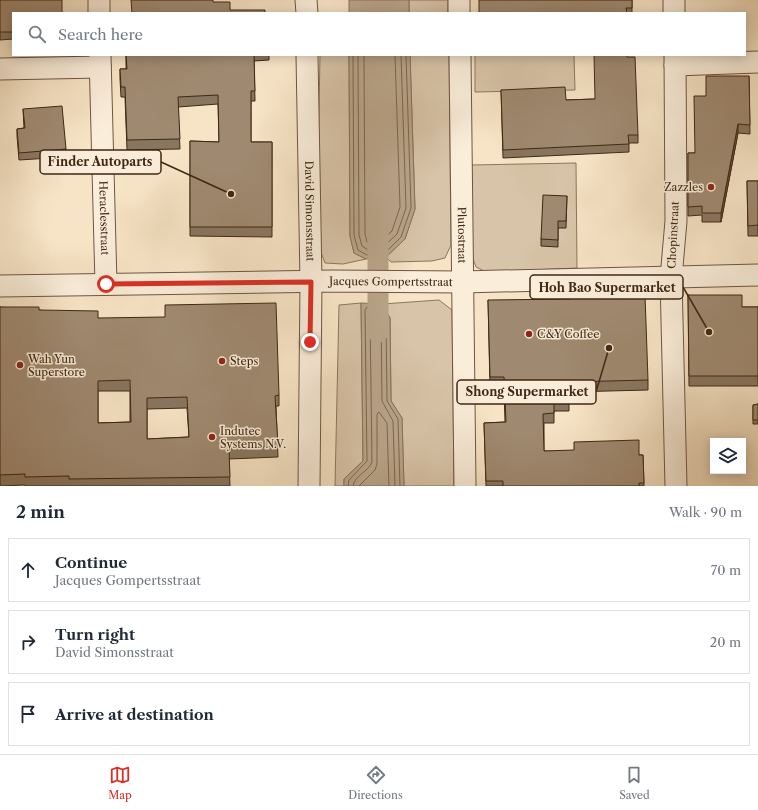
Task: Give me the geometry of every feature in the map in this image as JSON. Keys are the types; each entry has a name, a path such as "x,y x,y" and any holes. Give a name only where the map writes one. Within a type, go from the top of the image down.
{"street":[{"path":"99,0 99,12"},
{"path":"306,0 307,12"},
{"path":"459,0 459,12"},
{"path":"674,0 674,12"},
{"name":"David Simonsstraat","path":"307,56 311,282 309,486"},
{"name":"Plutostraat","path":"460,56 465,486"},
{"path":"675,60 758,62"},
{"name":"Chopinstraat","path":"675,60 676,221 671,278 676,486"},
{"path":"0,69 100,61"},
{"name":"Heraclesstraat","path":"100,61 106,284"},
{"name":"Jacques Gompertsstraat","path":"0,286 332,281 462,282 758,275"}],"shaded area":[{"path":"409,0 448,0 448,12 409,12"},
{"path":"320,56 349,56 350,236 354,253 366,259 343,264 325,263 319,247 317,223"},
{"path":"410,56 449,56 451,245 445,258 432,261 391,262 386,257 405,239 415,209"},
{"path":"475,56 574,56 575,90 475,92"},
{"path":"576,163 577,268 486,272 476,267 472,256 471,165"},
{"path":"439,300 452,310 454,486 404,486 402,418 391,401 390,318 382,304"},
{"path":"361,303 363,461 344,479 344,486 335,486 339,305"}],"water":[{"path":"349,0 409,0 409,12 349,12"},
{"path":"349,56 410,56 415,209 405,239 386,257 366,259 354,253 350,236"},
{"path":"361,303 382,304 390,318 391,401 402,418 404,486 344,486 344,479 363,461"}],"building":[{"path":"0,0 62,0 62,12 12,12 12,32 0,32"},
{"path":"131,0 213,0 213,2 230,2 230,10 265,10 265,12 132,12"},
{"path":"479,0 632,0 632,8 626,8 627,12 479,12"},
{"path":"126,56 254,56 255,91 251,91 251,142 272,142 272,227 190,227 190,141 219,142 218,95 178,97 180,139 127,140 125,87 121,87 120,69 127,69"},
{"path":"594,56 635,57 638,135 628,135 629,144 503,150 501,90 565,87 566,100 595,99"},
{"path":"706,76 749,76 750,125 738,124 721,213 702,213 702,206 688,207 688,153 695,153 694,96 706,96"},
{"path":"62,106 66,149 19,153 17,129 25,128 23,109"},
{"path":"747,181 758,181 758,225 748,226"},
{"path":"543,195 567,196 566,221 558,221 558,240 541,239"},
{"path":"645,295 648,380 569,382 569,401 554,402 554,413 543,414 544,451 574,450 574,442 639,440 639,455 643,455 644,483 639,483 639,486 503,486 503,481 486,481 484,423 506,422 504,377 490,377 488,300 571,299 571,296"},
{"path":"688,295 742,295 742,307 758,307 758,376 689,376"},
{"path":"276,303 279,395 275,396 278,446 229,449 230,477 69,479 69,476 25,477 25,474 0,475 0,307 39,307 39,310 98,311 98,318 165,317 165,305","holes":["130,380 131,422 98,423 98,381","187,397 189,437 147,439 147,398"]},
{"path":"758,404 758,420 753,420 753,405"}],"waterway":[{"path":"378,230 378,332"}],"place":[{"name":"Zazzles","path":"711,187"},
{"name":"Finder Autoparts","path":"231,194"},
{"name":"Hoh Bao Supermarket","path":"709,332"},
{"name":"C&Y Coffee","path":"529,334"},
{"name":"Shong Supermarket","path":"609,348"},
{"name":"Steps","path":"222,361"},
{"name":"Wah Yun Superstore","path":"20,365"},
{"name":"Indutec Systems N.V.","path":"212,437"}],"route":[{"path":"106,284 311,282 310,342"}]}
